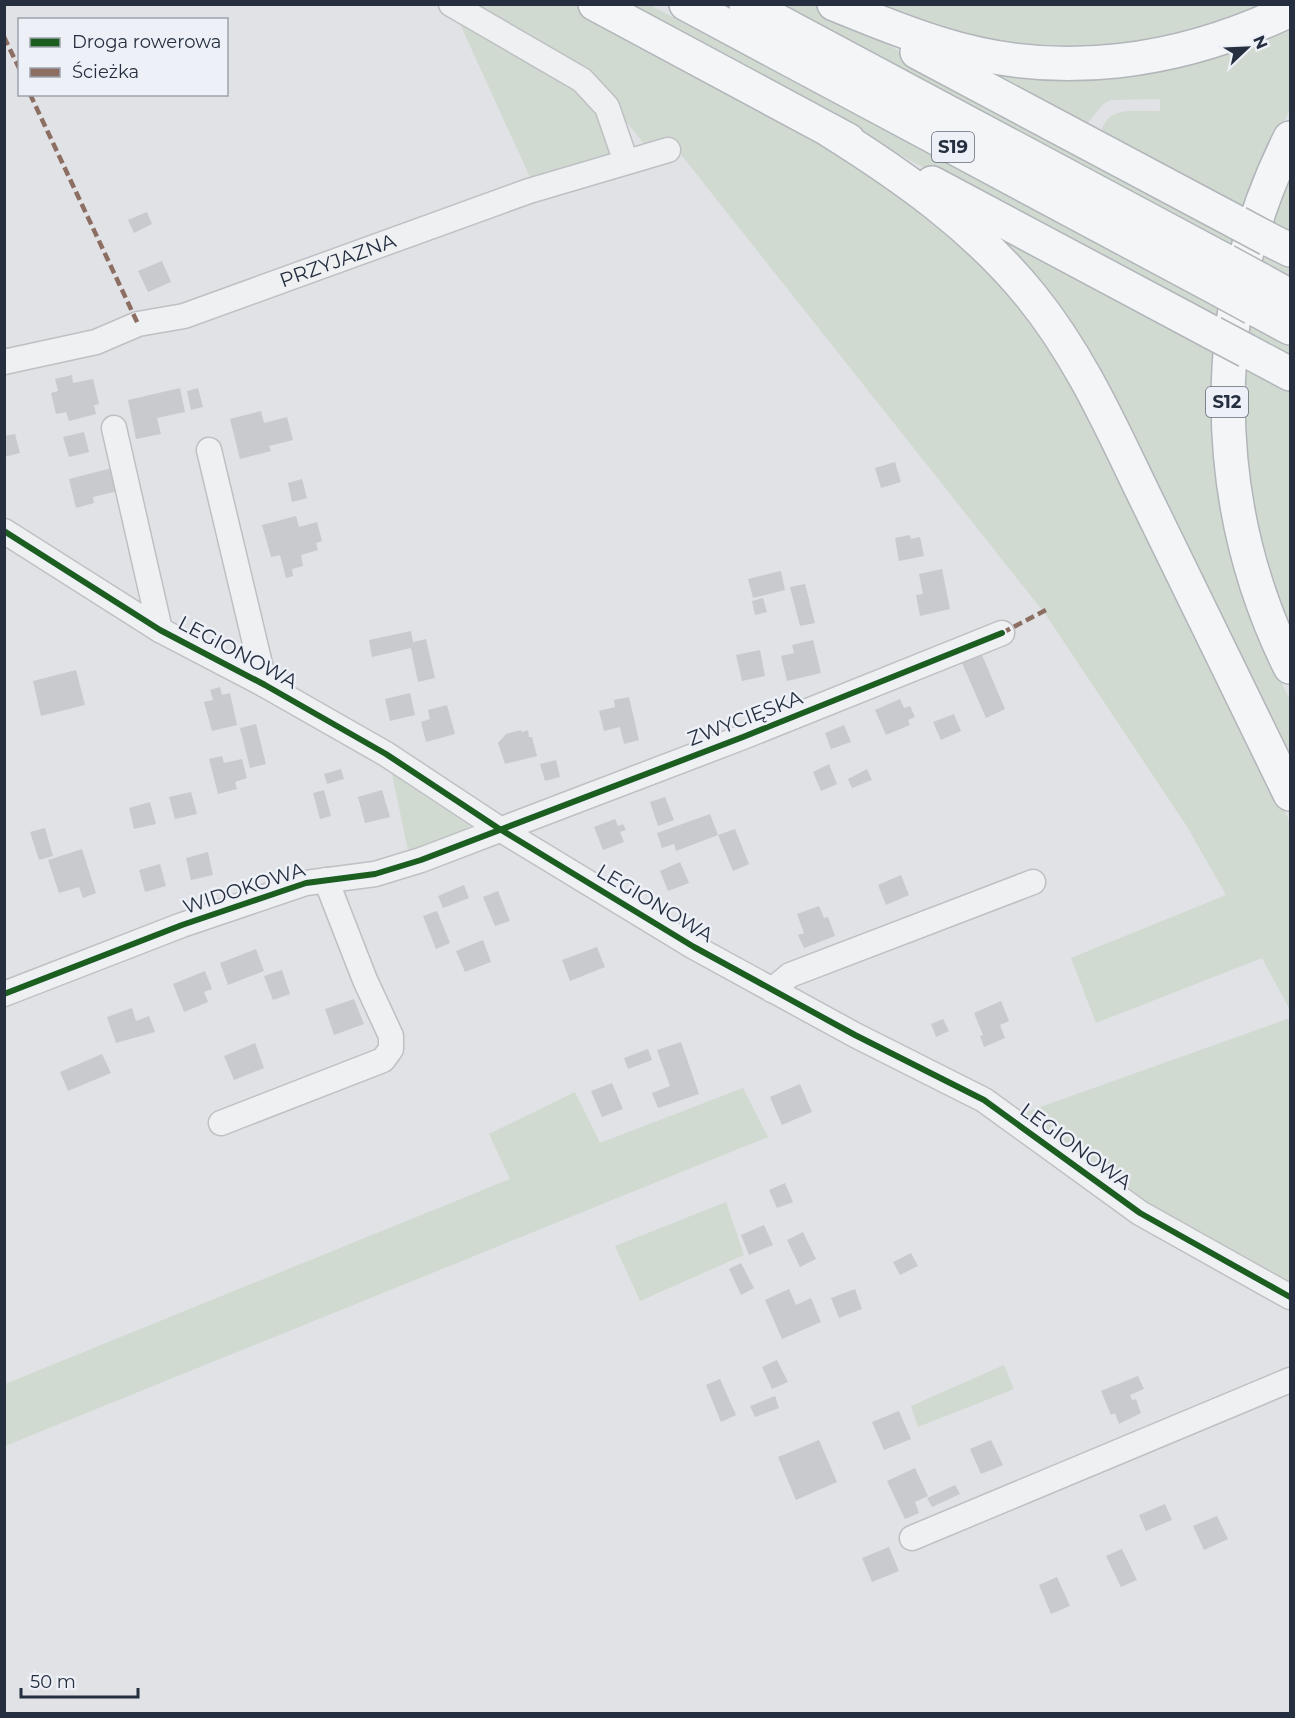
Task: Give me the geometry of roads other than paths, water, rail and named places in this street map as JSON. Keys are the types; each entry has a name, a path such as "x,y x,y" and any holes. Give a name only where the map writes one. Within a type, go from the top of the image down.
{"highway":[{"path":"595,4 1290,374"},
{"name":"S19","path":"686,4 1256,293 1290,328"},
{"name":"S19","path":"746,4 1223,276"},
{"path":"829,4 1279,244"},
{"path":"834,4 959,50 1019,61 1061,64 1119,62 1175,53 1236,34 1290,10"},
{"path":"829,130 922,191 964,227 1010,272 1048,318 1077,363 1103,411 1290,794"},
{"name":"S12","path":"1290,138 1260,211 1240,279 1229,356 1227,404 1231,463 1240,526 1261,598 1290,667"},
{"name":"S19","path":"1256,293 1290,296"}],"street":[{"path":"450,4 582,80 607,107 615,164"},
{"name":"PRZYJAZNA","path":"4,362 96,342 138,324 184,316 529,191 668,150"},
{"path":"114,428 160,630"},
{"path":"209,450 265,685"},
{"name":"LEGIONOWA","path":"4,531 160,630 265,685 386,754 498,828 694,947 984,1100 1140,1213 1290,1298"},
{"name":"ZWYCIĘSKA","path":"498,828 732,741 1002,633"},
{"name":"WIDOKOWA","path":"4,994 183,925 306,883 393,870 498,828"},
{"path":"221,1123 383,1060 391,1049 391,1036 365,980 326,880"},
{"path":"772,990 790,975 1033,882"},
{"path":"912,1538 1290,1380"}]}
